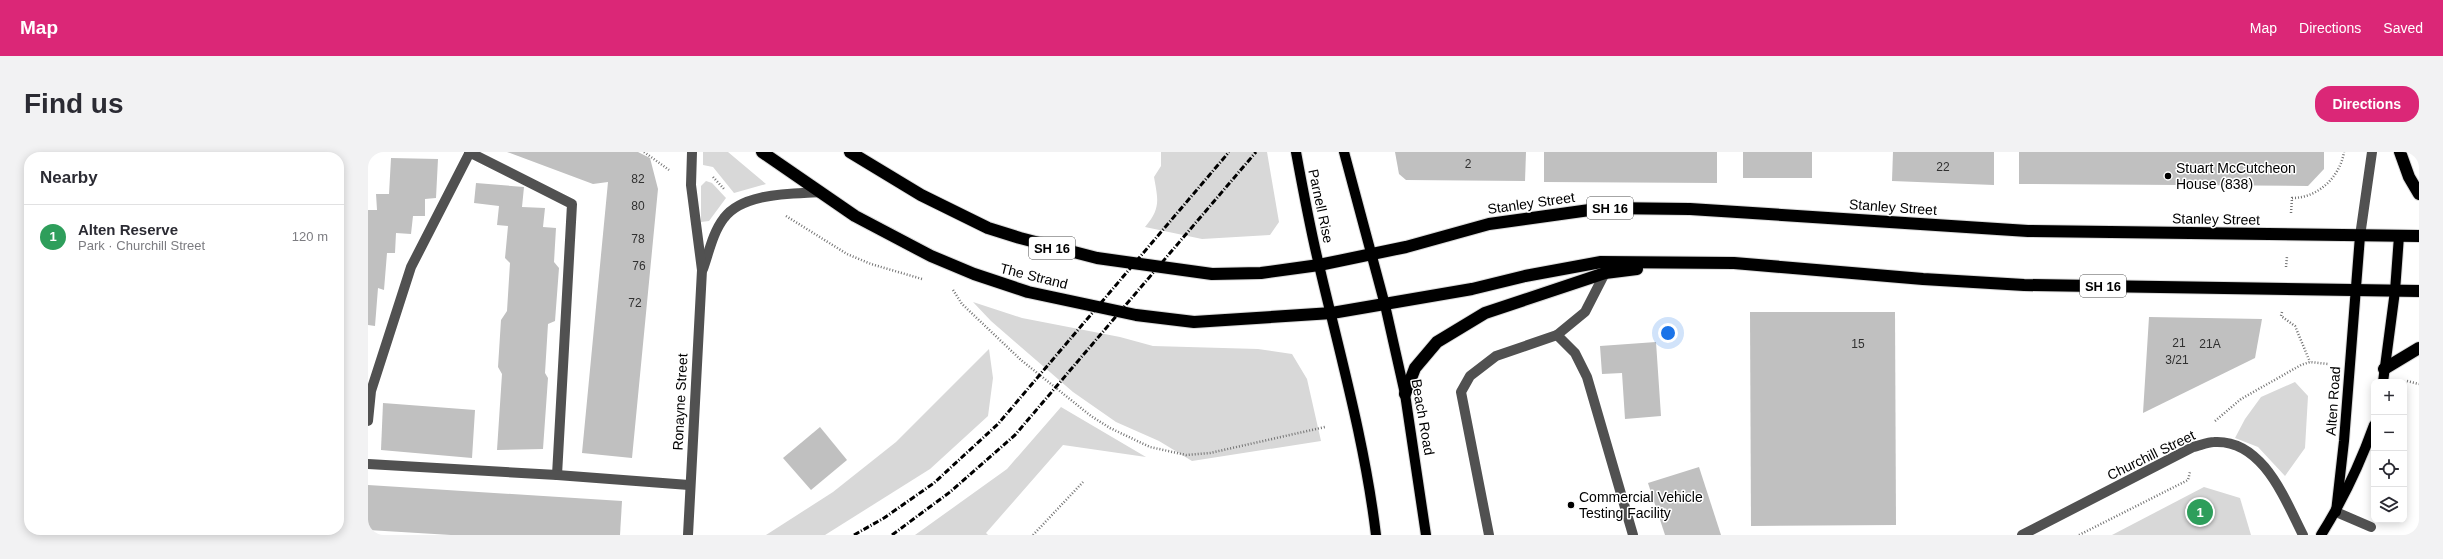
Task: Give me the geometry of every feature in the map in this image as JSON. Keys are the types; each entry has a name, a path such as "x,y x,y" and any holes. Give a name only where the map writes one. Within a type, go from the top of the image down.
{"highway":[{"name":"The Strand","path":"762,152 855,216 931,256 998,284 1028,292 1136,315 1194,322 1332,313"},
{"name":"SH 16","path":"850,152 921,196 988,228 1043,246 1097,258 1212,274 1261,273 1319,265 1371,255"},
{"path":"2400,152 2409,177 2419,194"},
{"name":"Stanley Street","path":"1371,255 1490,224 1604,208 1698,210 2028,231 2419,236"},
{"name":"SH 16","path":"1332,313 1472,289 1525,276 1601,262 1734,263 1923,279 2024,285 2419,291"},
{"path":"1405,394 1415,368 1437,342 1448,333 1485,313 1605,273 1682,262"},
{"path":"2384,369 2419,348"}],"main road":[{"name":"Parnell Rise","path":"1296,152 1319,265 1332,313"},
{"path":"1344,152 1371,255"},
{"name":"Alten Road","path":"2336,512 2344,441 2360,236"},
{"path":"2383,379 2395,291 2399,236"},
{"name":"Beach Road","path":"1371,255 1385,305 1405,394 1416,454 1426,535"},
{"path":"1332,313 1357,420 1370,487 1376,535"},
{"name":"Alten Road","path":"2321,535 2336,512 2362,458 2371,433"}],"street":[{"path":"368,421 371,391 411,267 470,152 572,204 557,475"},
{"name":"Ronayne Street","path":"688,535 689,485 702,270 691,185 692,152"},
{"path":"2360,236 2372,152"},
{"name":"Ronayne Street","path":"702,270 719,226 732,210 761,197 821,192"},
{"path":"1489,535 1461,392 1470,376 1496,356 1557,334 1585,312 1605,273"},
{"path":"1557,334 1575,353 1587,377 1633,535"},
{"name":"Churchill Street","path":"2022,535 2193,448 2214,442 2230,444 2250,454 2266,469 2303,535"},
{"path":"368,464 557,475 689,485"},
{"path":"2336,512 2371,526"}],"path":[{"path":"644,152 673,171"},
{"path":"2310,362 2295,326 2281,316 2292,198 2301,198 2322,189 2342,165 2344,152"},
{"path":"707,175 713,177 730,196"},
{"path":"780,214 786,216 848,254 871,264 925,279"},
{"path":"952,289 962,304 1022,360 1091,416 1110,428 1150,446 1186,455 1210,453 1325,427"},
{"path":"2208,426 2241,399 2310,362 2323,363"},
{"path":"2412,382 2419,384"},
{"path":"2080,535 2188,480"},
{"path":"1033,535 1083,482"}],"shaded area":[{"path":"703,152 728,152 766,184 734,193 713,167 703,165"},
{"path":"1161,152 1267,152 1279,222 1270,235 1202,239 1145,227 1156,209 1157,192 1154,177 1161,166"},
{"path":"706,181 712,183 726,198 709,221 701,222 701,186"},
{"path":"973,302 1022,318 1120,337 1153,346 1258,349 1292,354 1307,379 1321,441 1192,461 1159,441 1116,422 1073,392 991,321"},
{"path":"989,349 993,378 988,416 930,469 825,535 766,535 833,492 896,442"},
{"path":"2295,382 2308,396 2305,448 2285,476 2258,447 2235,438 2245,419 2261,397"},
{"path":"1061,407 1146,457 1063,445 986,533 988,535 915,535 1007,469"},
{"path":"2204,487 2240,498 2251,535 2112,535"}],"building":[{"path":"507,152 638,152 650,158 658,189 632,458 582,453 608,182 593,184"},
{"path":"1395,152 1526,152 1525,181 1406,180 1399,174"},
{"path":"1544,152 1717,152 1717,183 1544,182"},
{"path":"1743,152 1812,152 1812,178 1743,178"},
{"path":"1893,152 1994,152 1994,185 1892,181"},
{"name":"Stuart McCutcheon House (838)","path":"2019,152 2324,152 2324,169 2308,186 2019,184"},
{"path":"391,158 438,159 436,198 425,199 425,216 413,216 411,234 396,233 395,253 387,253 384,290 378,288 375,326 368,325 368,210 377,210 376,194 389,194"},
{"path":"476,183 524,187 522,207 545,208 543,227 556,228 554,262 559,268 555,321 548,324 545,373 548,378 543,449 497,450 502,374 498,367 501,320 507,311 510,263 505,258 508,226 497,225 499,206 474,203"},
{"path":"1750,312 1895,312 1896,525 1751,526"},
{"path":"2149,317 2262,319 2255,358 2143,413"},
{"path":"1656,342 1661,416 1625,419 1622,373 1602,374 1600,346"},
{"path":"383,403 475,410 472,458 381,450"},
{"path":"820,427 847,460 811,490 783,458"},
{"path":"1699,467 1721,535 1665,535 1648,483"},
{"path":"368,485 622,501 620,535 451,535 368,530"}],"railway":[{"path":"854,535 884,518 934,483 998,424 1229,152"},
{"path":"892,535 950,492 1015,435 1256,152"}],"place":[{"name":"Stuart McCutcheon House (838)","path":"2168,176"},
{"name":"Commercial Vehicle Testing Facility","path":"1571,505"},
{"name":"Alten Reserve","path":"2200,512"}]}
